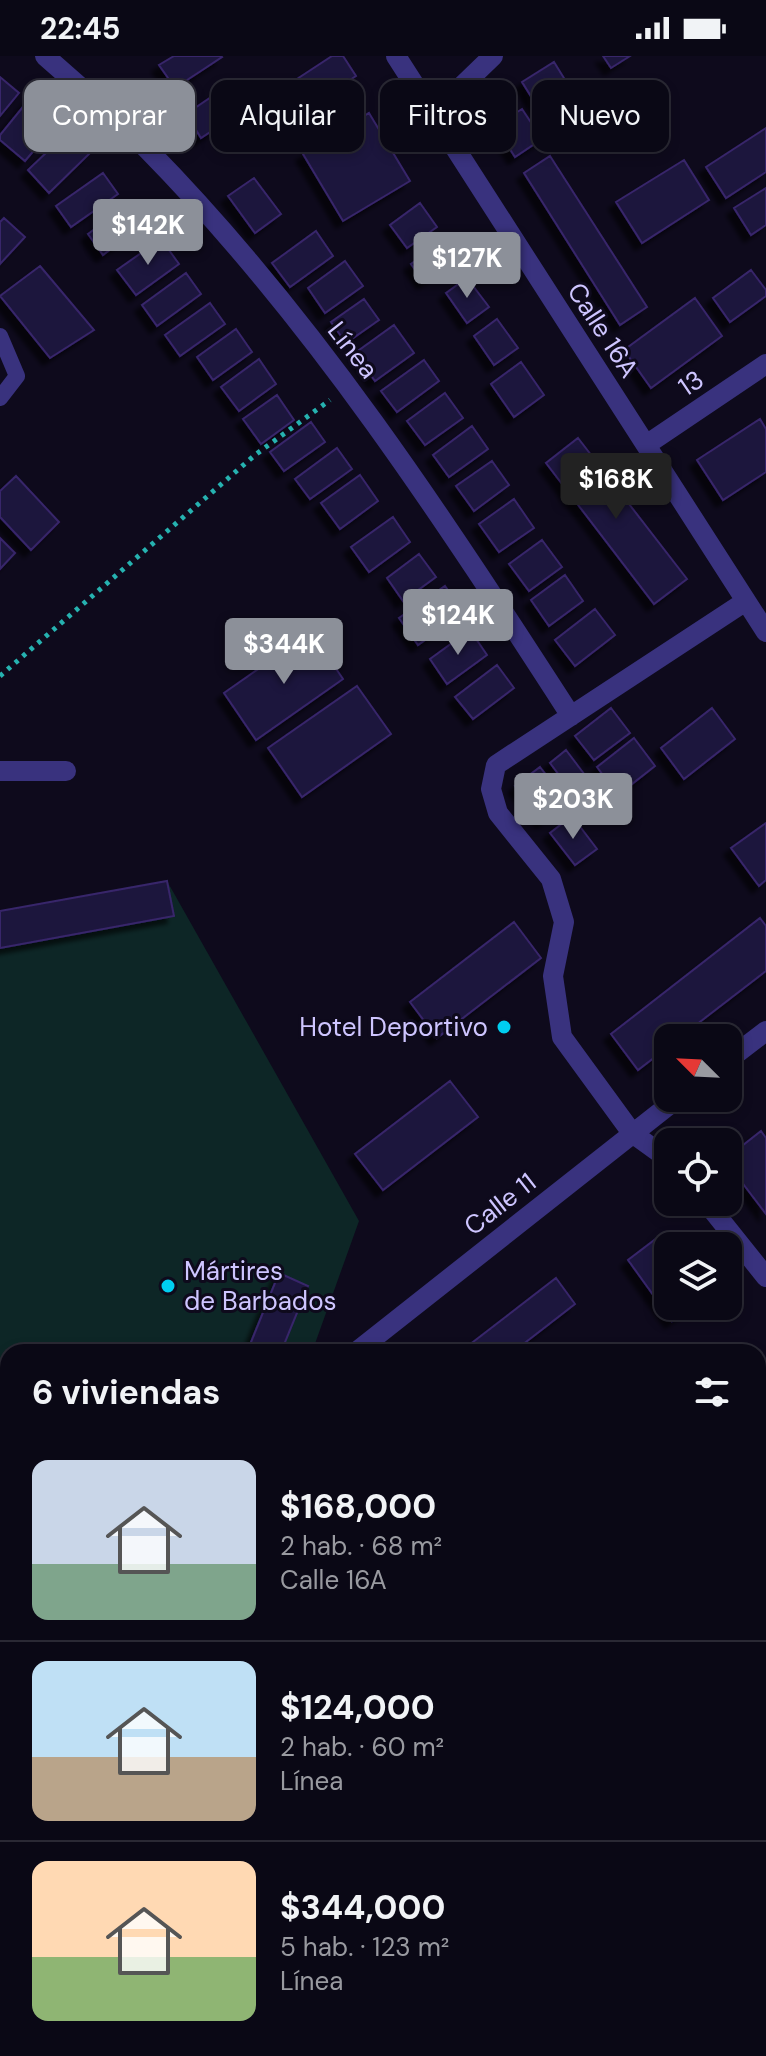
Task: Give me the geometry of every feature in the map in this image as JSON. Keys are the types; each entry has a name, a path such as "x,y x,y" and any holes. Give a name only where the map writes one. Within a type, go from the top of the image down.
{"street":[{"name":"Línea","path":"45,56 148,149 256,270 349,386 442,517 571,716"},
{"name":"Calle 16A","path":"396,56 411,80"},
{"path":"468,80 493,56"},
{"name":"Calle 16A","path":"457,152 766,632"},
{"name":"13","path":"646,445 766,364"},
{"path":"654,1149 632,1133 562,1037 553,976 564,922 551,879 498,813 491,789 496,765 746,601"},
{"path":"0,771 66,771"},
{"path":"742,1049 766,1031"},
{"name":"Calle 11","path":"366,1344 660,1112"},
{"path":"717,1216 766,1277"}],"lane":[{"path":"0,336 17,376 0,398"}],"path":[{"path":"0,676 255,455 349,386"}],"green space":[{"name":"Mártires de Barbados","path":"167,881 359,1221 315,1344 0,1344 0,911"}],"building":[{"path":"174,56 222,57 187,80 169,80 159,65"},
{"path":"332,56 343,56 356,76 350,80 297,79"},
{"path":"603,56 630,56 611,68"},
{"path":"554,62 565,80 532,80 532,98 522,82"},
{"path":"0,77 19,93 0,116"},
{"path":"211,97 211,131 201,138 195,128 195,108"},
{"path":"24,106 24,152 33,152 25,161 0,140 0,135"},
{"path":"522,109 532,124 532,146 515,157 512,152 516,152 516,113"},
{"path":"369,113 380,131 380,152 393,152 410,181 343,221 303,154 364,152 364,116"},
{"path":"766,128 766,172 726,198 706,167"},
{"path":"47,152 89,154 49,193 28,170"},
{"path":"550,156 647,307 620,325 524,173"},
{"path":"684,160 709,200 642,243 616,202"},
{"path":"103,173 118,194 71,227 56,206"},
{"path":"254,178 281,214 255,233 228,196"},
{"path":"766,188 766,225 751,235 734,208"},
{"path":"420,203 437,227 407,248 390,225"},
{"path":"125,207 139,228 103,255 88,234"},
{"path":"4,218 25,237 0,264 0,222"},
{"path":"316,231 333,256 290,287 272,263"},
{"path":"447,238 460,256 424,282 411,264"},
{"path":"161,239 179,264 136,295 117,270"},
{"path":"345,261 363,286 325,313 308,288"},
{"path":"40,266 94,330 50,358 0,296"},
{"path":"751,270 766,290 766,296 730,322 713,298"},
{"path":"186,273 201,294 157,326 142,305"},
{"path":"467,278 489,307 467,323 446,293"},
{"path":"695,298 722,336 651,388 624,350"},
{"path":"364,299 379,320 346,343 331,322"},
{"path":"210,303 225,324 180,356 165,335"},
{"path":"497,319 518,348 494,365 474,336"},
{"path":"394,325 414,353 375,381 355,353"},
{"path":"236,329 252,352 213,380 197,357"},
{"path":"259,359 276,384 239,411 221,387"},
{"path":"424,360 439,381 397,412 381,391"},
{"path":"521,362 544,395 514,417 491,384"},
{"path":"445,393 463,418 425,445 407,421"},
{"path":"277,395 294,420 261,444 243,419"},
{"path":"760,419 766,429 766,472 723,500 697,460"},
{"path":"311,422 325,442 284,471 270,452"},
{"path":"472,426 488,449 449,477 433,455"},
{"path":"578,438 687,579 654,604 546,463"},
{"path":"337,448 352,469 310,499 295,479"},
{"path":"492,461 509,485 474,511 456,486"},
{"path":"360,475 378,501 340,529 321,503"},
{"path":"16,476 59,522 31,550 0,517 0,491"},
{"path":"514,499 534,528 499,552 479,524"},
{"path":"393,517 410,542 369,572 351,547"},
{"path":"0,538 15,553 0,569"},
{"path":"542,540 562,567 529,591 509,564"},
{"path":"419,554 436,577 403,601 387,578"},
{"path":"565,575 583,601 549,626 531,600"},
{"path":"445,586 464,612 418,645 399,618"},
{"path":"595,609 615,635 575,666 555,640"},
{"path":"470,630 487,655 447,684 430,659"},
{"path":"311,632 343,679 256,740 224,693"},
{"path":"497,665 514,688 473,719 455,697"},
{"path":"357,686 391,734 302,797 268,748"},
{"path":"611,708 630,733 594,760 575,736"},
{"path":"712,708 735,739 684,779 661,748"},
{"path":"634,738 655,766 618,795 597,767"},
{"path":"566,750 594,787 578,800 550,763"},
{"path":"540,767 567,802 543,821 515,786"},
{"path":"572,816 597,849 575,865 550,833"},
{"path":"766,823 766,880 759,886 731,848"},
{"path":"167,881 174,916 0,948 0,911"},
{"path":"760,918 766,926 766,971 697,1024 654,1024 654,1058 638,1070 611,1034"},
{"path":"514,922 541,958 437,1038 410,1002"},
{"path":"450,1081 478,1117 383,1190 355,1154"},
{"path":"761,1131 766,1138 766,1214 742,1182 742,1146"},
{"path":"654,1240 654,1296 628,1260"},
{"path":"279,1273 308,1286 284,1344 250,1344"},
{"path":"556,1278 575,1304 523,1344 470,1344"}],"place":[{"name":"Hotel Deportivo","path":"504,1027"},
{"name":"Mártires de Barbados","path":"168,1286"}]}
